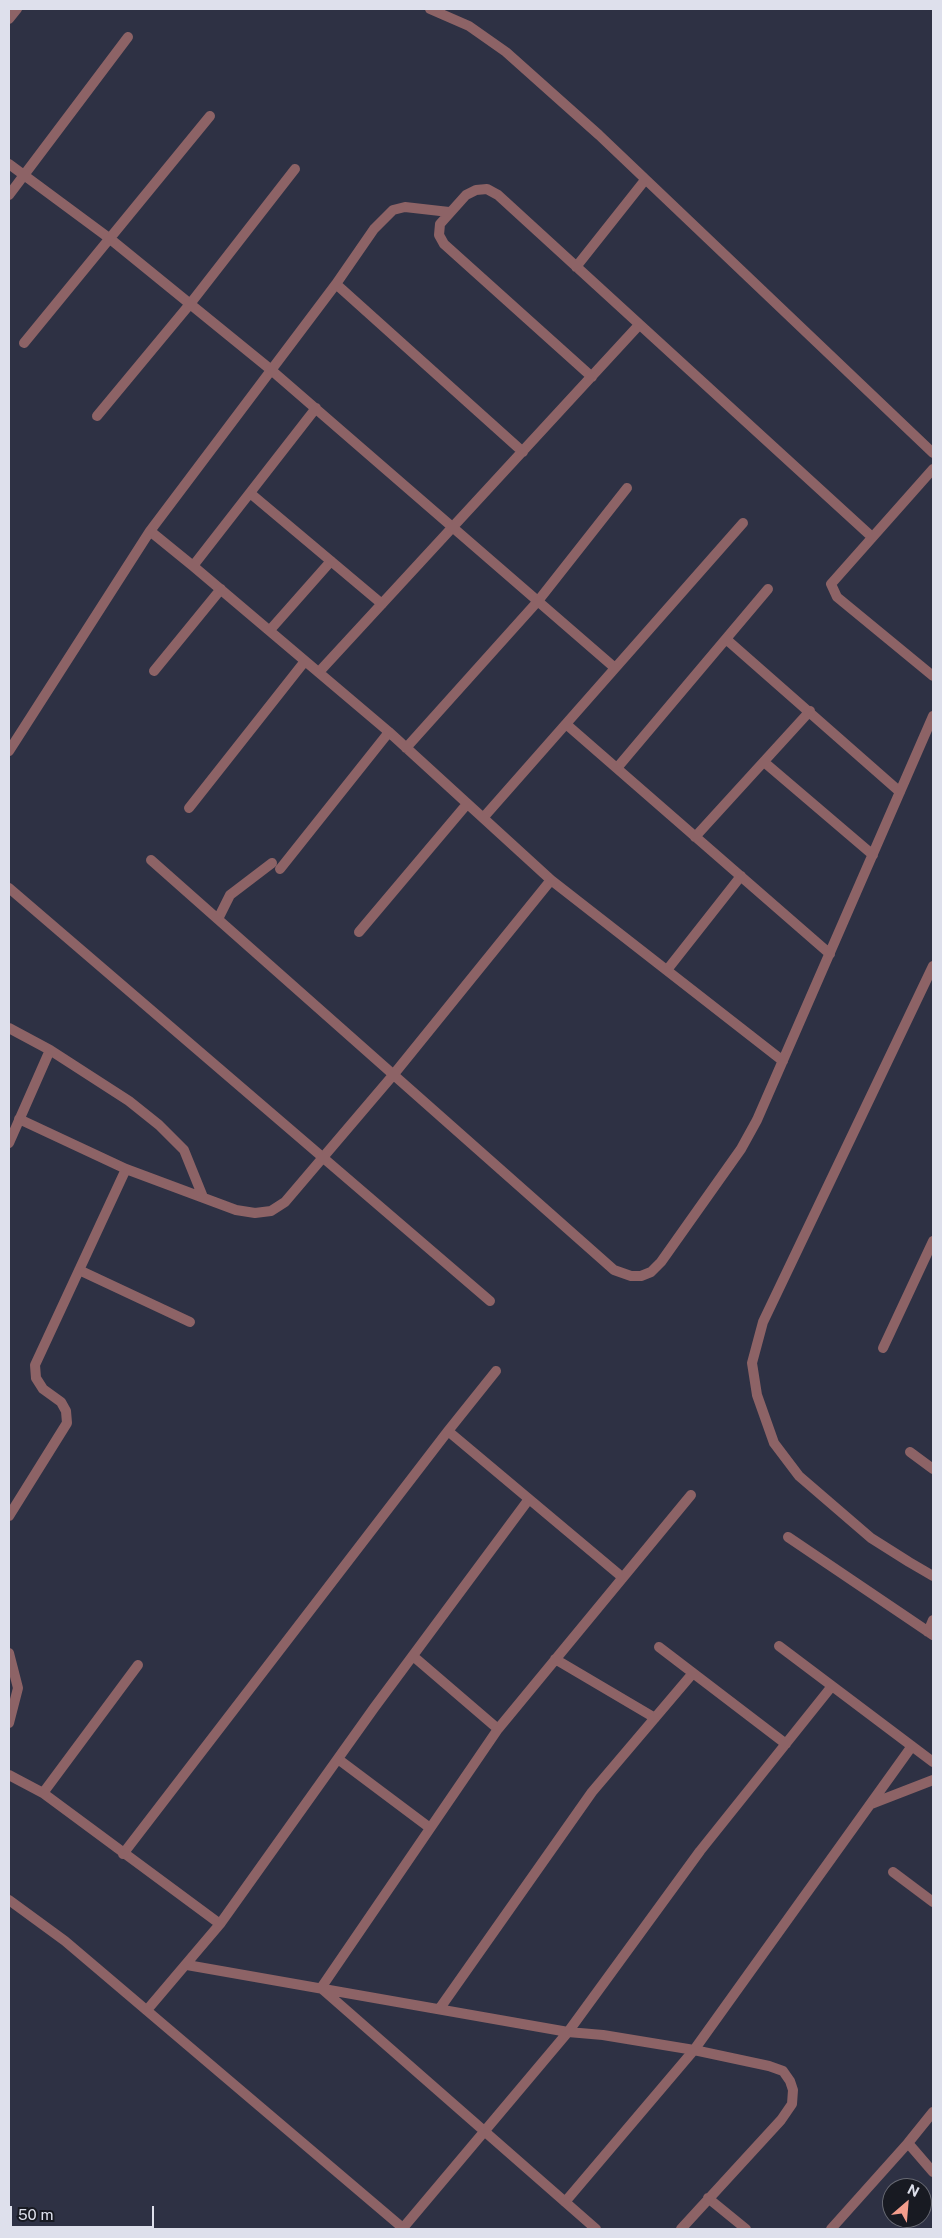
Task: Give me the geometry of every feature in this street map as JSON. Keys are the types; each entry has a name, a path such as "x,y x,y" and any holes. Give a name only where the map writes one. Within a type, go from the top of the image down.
{"street":[{"path":"9,19 17,9"},
{"path":"430,9 460,22 490,39 599,135 933,454"},
{"path":"9,195 22,174 128,37"},
{"path":"24,343 108,238 210,116"},
{"path":"9,164 108,238 270,369 615,668"},
{"path":"97,416 190,304 295,169"},
{"path":"576,267 645,180"},
{"path":"592,377 444,244 439,235 440,224 466,195 476,190 487,189 498,195 872,537"},
{"path":"9,751 150,531 270,369 336,284 374,229 393,210 405,207 449,212"},
{"path":"336,284 523,452"},
{"path":"319,672 454,528 639,325"},
{"path":"193,566 316,408"},
{"path":"933,469 831,584 832,591 837,597 933,676"},
{"path":"406,748 538,601 627,488"},
{"path":"250,492 382,604"},
{"path":"483,818 743,523"},
{"path":"150,531 389,732 550,880 783,1061"},
{"path":"270,630 331,561"},
{"path":"154,671 221,589"},
{"path":"617,768 768,589"},
{"path":"726,639 900,792"},
{"path":"189,808 305,661"},
{"path":"696,837 810,711"},
{"path":"151,860 614,1270 631,1276 651,1272 661,1262 741,1149 757,1120 933,716"},
{"path":"566,724 830,954"},
{"path":"218,919 230,895 276,866 389,732"},
{"path":"764,762 873,855"},
{"path":"359,932 468,804"},
{"path":"667,970 741,876"},
{"path":"19,1119 126,1169 236,1210 255,1213 271,1211 285,1202 394,1074 550,880"},
{"path":"9,888 490,1301"},
{"path":"933,966 763,1322 752,1362 757,1394 774,1443 799,1476 871,1538 933,1576"},
{"path":"9,1028 50,1050 129,1102 171,1136 184,1150 203,1197"},
{"path":"9,1143 50,1050"},
{"path":"9,1516 67,1423 66,1411 61,1402 43,1389 36,1378 35,1365 126,1169"},
{"path":"883,1348 933,1241"},
{"path":"79,1270 190,1322"},
{"path":"123,1854 496,1371"},
{"path":"448,1431 622,1576"},
{"path":"910,1452 933,1469"},
{"path":"320,1988 498,1729 622,1576 691,1495"},
{"path":"146,2010 220,1924 529,1499"},
{"path":"788,1537 931,1634 933,1620"},
{"path":"779,1646 933,1762"},
{"path":"659,1647 786,1744"},
{"path":"9,1653 18,1688 12,1698 9,1722"},
{"path":"413,1656 498,1729"},
{"path":"555,1659 655,1718"},
{"path":"43,1794 138,1665"},
{"path":"440,2008 592,1792 693,1673"},
{"path":"9,1900 65,1942 403,2229 568,2032 700,1851 832,1686"},
{"path":"565,2202 694,2050 912,1746"},
{"path":"338,1760 430,1828"},
{"path":"9,1775 43,1794 220,1924"},
{"path":"870,1804 933,1780"},
{"path":"893,1872 933,1902"},
{"path":"186,1965 440,2008 568,2032 604,2035 694,2050 769,2066 783,2071 790,2081 793,2090 792,2104 781,2120 681,2229"},
{"path":"320,1988 596,2229"},
{"path":"831,2229 908,2143 933,2112"},
{"path":"908,2143 933,2172"},
{"path":"708,2198 746,2229"}]}
